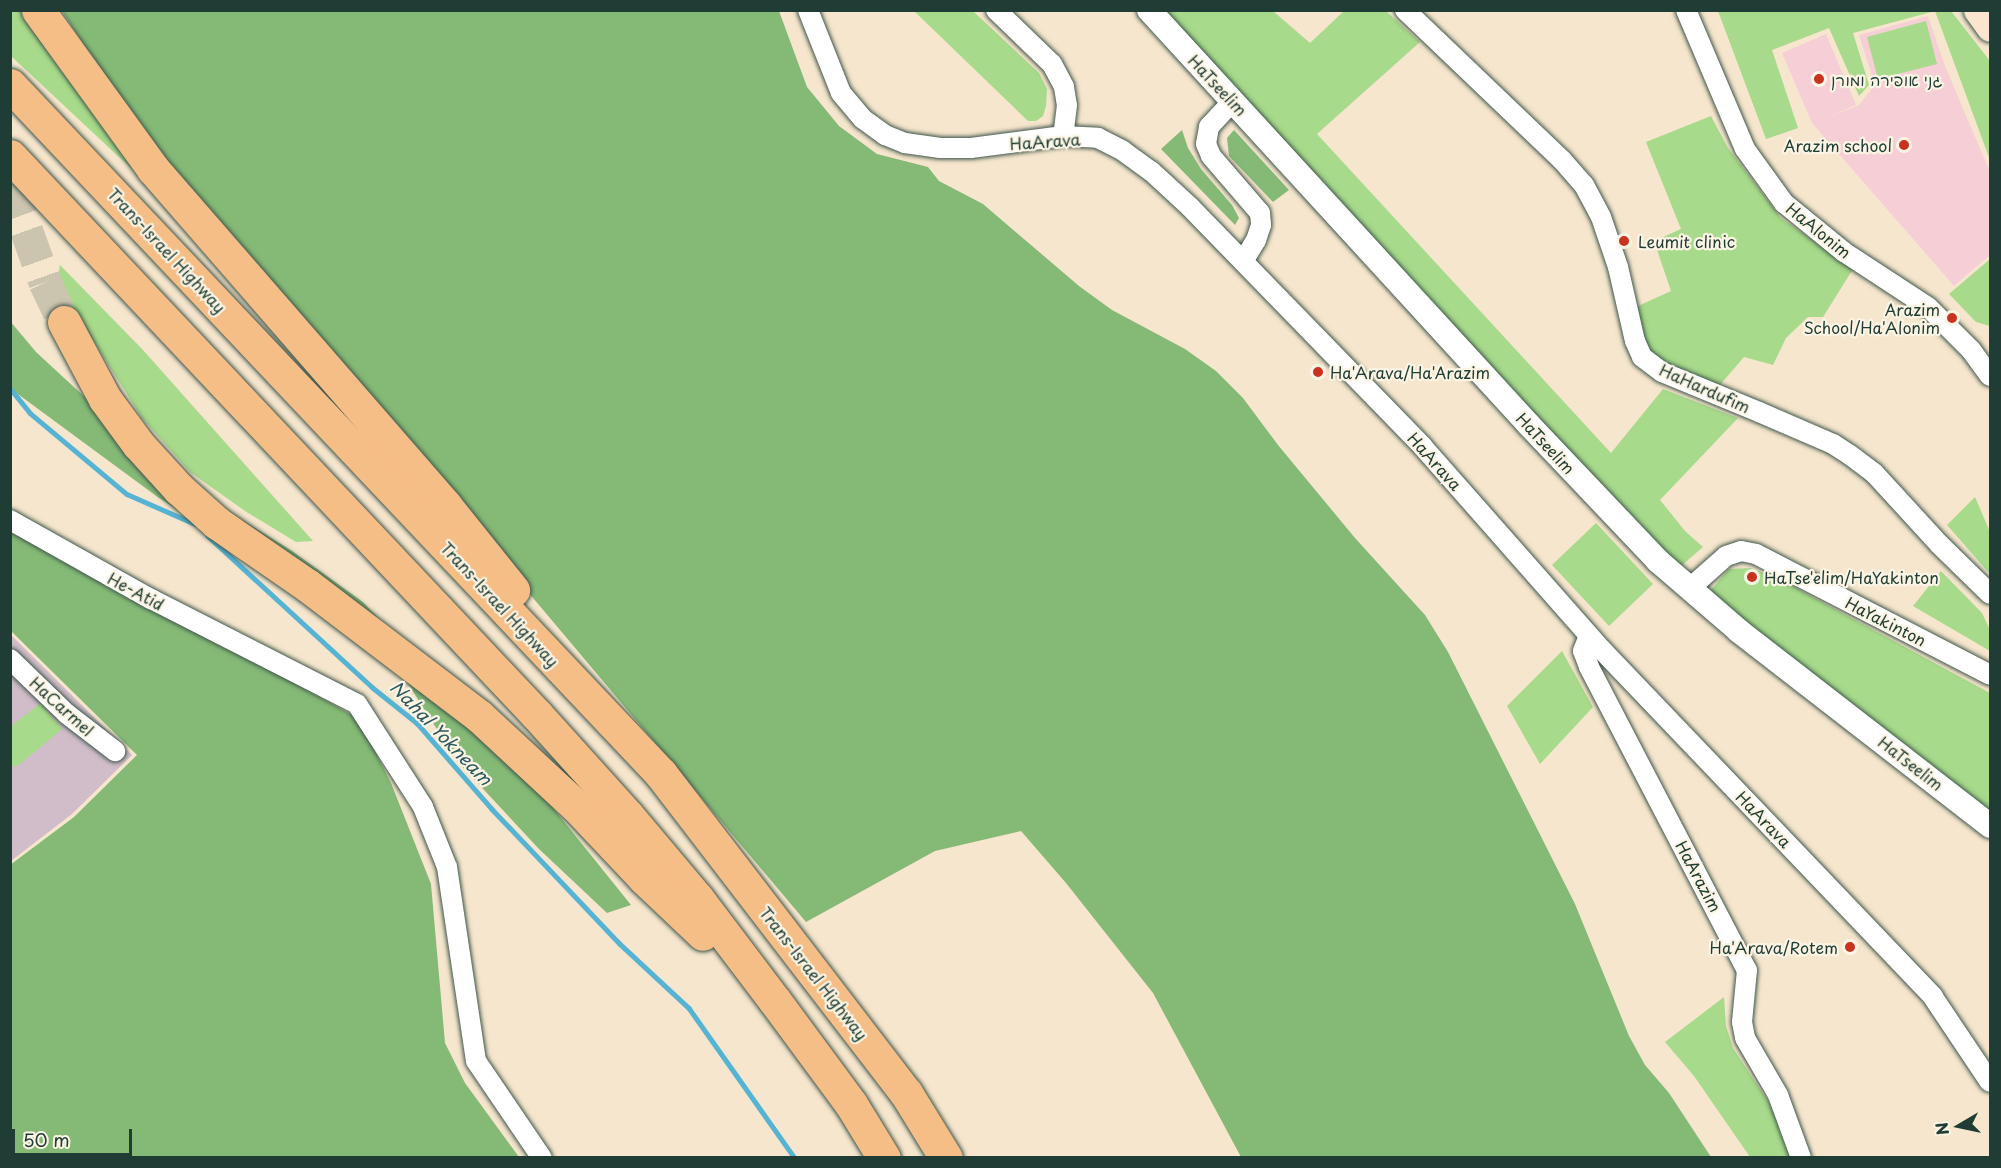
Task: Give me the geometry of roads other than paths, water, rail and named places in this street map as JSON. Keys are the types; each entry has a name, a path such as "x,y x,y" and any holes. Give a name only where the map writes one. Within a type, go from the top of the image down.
{"highway":[{"path":"38,10 153,169 445,505 661,774"},
{"name":"Trans-Israel Highway","path":"10,85 661,774 906,1093 946,1158"},
{"path":"10,156 545,724 627,815 697,898 775,1001 851,1104 884,1158"},
{"path":"64,322 105,399 138,444 179,489 217,523 307,585 479,716 576,806 644,878 775,1001"}],"main road":[{"path":"1977,10 1990,28"}],"street":[{"name":"HaArava","path":"808,10 841,93 863,119 885,135 905,143 939,148 971,148 1063,136 1098,138 1123,151 1191,207 1423,447 1589,636 1933,998 1990,1083"},
{"path":"996,10 1052,64 1065,96 1063,136"},
{"name":"HaTseelim","path":"1149,10 1529,425 1658,561 1739,631 1990,826"},
{"name":"HaHardufim","path":"1405,10 1562,160 1584,185 1605,227 1618,267 1635,341 1642,357 1662,372 1760,411 1833,444 1850,455 1874,473 1939,544 1990,594"},
{"name":"HaAlonim","path":"1686,10 1745,150 1784,203 1844,252 1928,308 1971,350 1990,375"},
{"path":"1233,101 1209,128 1206,144 1212,156 1260,213 1259,232 1244,260"},
{"name":"He-Atid","path":"10,520 151,599 357,704 423,807 447,867 476,1061 542,1158"},
{"name":"HaYakinton","path":"1690,588 1726,556 1741,551 1756,554 1990,675"},
{"name":"HaArazim","path":"1589,636 1583,651 1589,667 1747,970 1742,1022 1745,1038 1778,1095 1801,1158"},
{"name":"HaCarmel","path":"10,659 67,714 115,751"}],"waterway":[{"name":"Nahal Yokneam","path":"10,388 30,413 127,494 195,524"},
{"name":"Nahal Yokneam","path":"208,536 372,687 417,723 492,809 619,943 689,1008 795,1158"}],"tunnel":[{"path":"10,184 45,282 64,322"}],"place":[{"name":"גני אופירה ומורן","path":"1819,79"},
{"name":"Arazim school","path":"1904,145"},
{"name":"Leumit clinic","path":"1624,241"},
{"name":"Arazim School/Ha'Alonim","path":"1952,318"},
{"name":"Ha'Arava/Ha'Arazim","path":"1318,372"},
{"name":"HaTse'elim/HaYakinton","path":"1752,577"},
{"name":"Ha'Arava/Rotem","path":"1850,947"}]}
